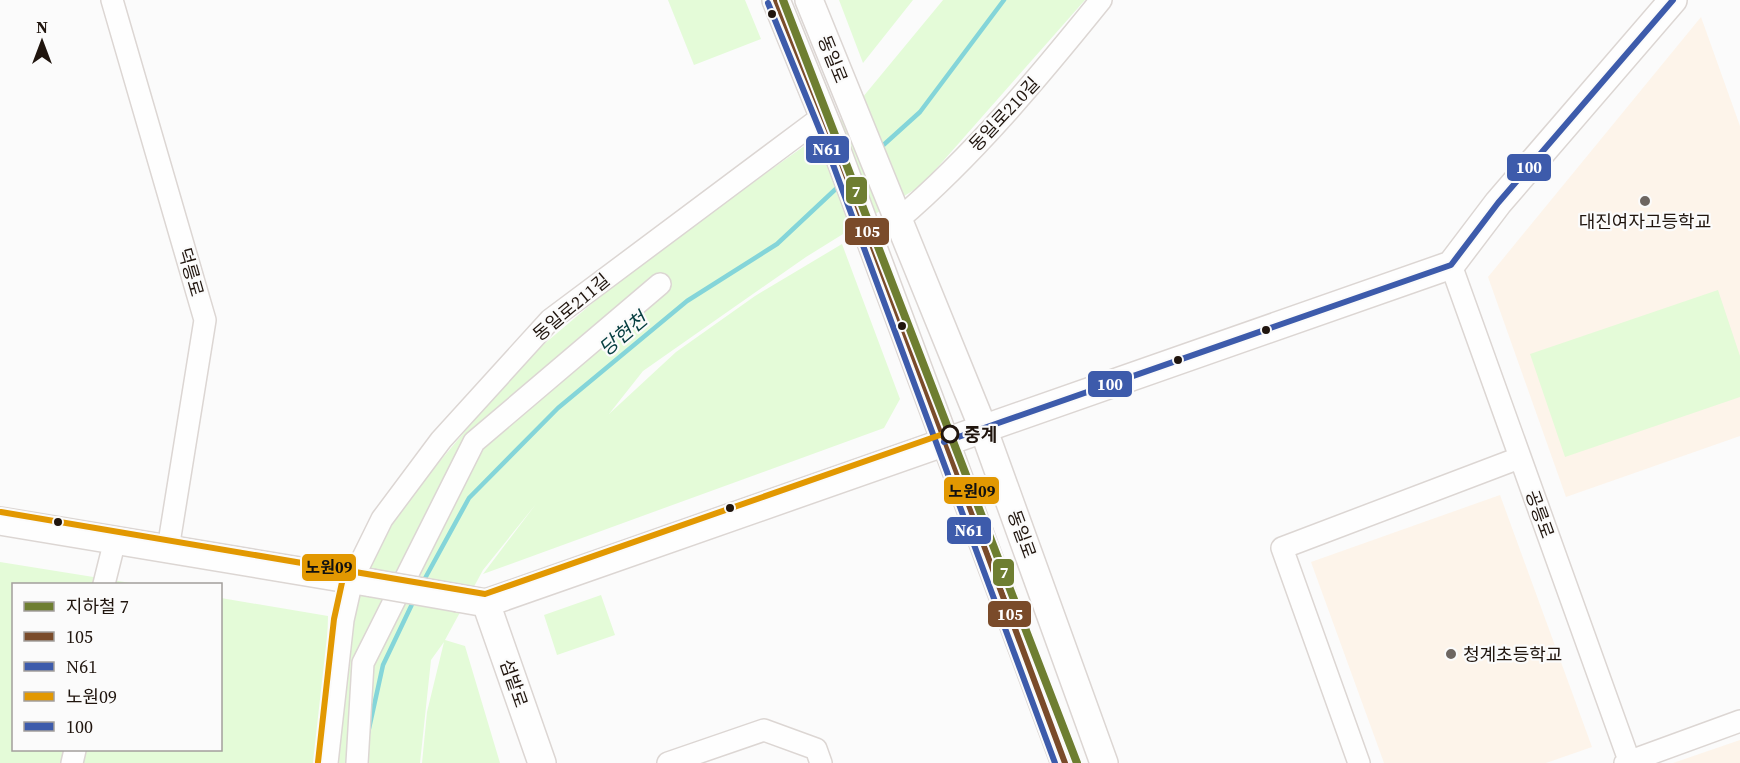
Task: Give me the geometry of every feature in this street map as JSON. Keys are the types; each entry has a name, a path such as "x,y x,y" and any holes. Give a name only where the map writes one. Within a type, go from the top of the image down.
{"main road":[{"name":"동일로","path":"776,0 866,226 944,441"},
{"name":"동일로","path":"809,0 983,428 1104,763"},
{"path":"0,521 486,603 1451,265 1498,203 1673,0"},
{"path":"944,441 1065,763"},
{"name":"섬밭로","path":"486,603 542,763"}],"street":[{"name":"덕릉로","path":"112,0 205,320 168,549"},
{"name":"동일로210길","path":"896,214 922,200 1029,89 1101,0"},
{"name":"동일로211길","path":"327,763 343,620 362,582 382,519 441,440 550,320 828,128"},
{"name":"공릉로","path":"1451,265 1628,762"},
{"path":"357,763 363,663 474,442 660,284"},
{"path":"1359,763 1282,548 1519,458"},
{"path":"104,583 115,540"},
{"path":"1628,762 1740,721"},
{"path":"668,763 764,730 816,748 821,763"}],"shaded area":[{"name":"대진여자고등학교","path":"1701,17 1740,126 1740,436 1566,497 1488,277"},
{"name":"청계초등학교","path":"1500,495 1592,747 1546,763 1384,763 1311,562"},
{"path":"1740,740 1740,763 1673,763"}],"green space":[{"path":"668,0 745,0 761,39 694,65"},
{"path":"839,0 913,0 863,63"},
{"path":"943,0 1085,0 922,185 806,257 643,371 609,414 676,352 755,296 842,244 900,399 884,428 483,574 536,504 483,570 445,640 465,646 500,763 422,763 427,712 444,642 431,660 420,763 336,763 356,601 393,517 524,361 641,262 848,115"},
{"path":"1718,290 1740,356 1740,397 1565,457 1530,354"},
{"path":"0,562 131,583 12,583 12,751 222,751 222,598 328,616 324,763 0,763"},
{"path":"601,595 615,635 557,655 544,615"}],"waterway":[{"name":"당현천","path":"879,149 920,112 1004,0"},
{"name":"당현천","path":"423,582 469,498 558,408 687,301 777,244 840,185"},
{"name":"당현천","path":"368,733 383,665 414,600"}],"metro line":[{"name":"7","path":"783,0 1077,763"}],"transit line":[{"name":"105","path":"776,0 833,140 1065,763"},
{"name":"100","path":"944,442 1451,265 1498,203 1673,0"},
{"name":"N61","path":"768,3 825,143 1055,763"},
{"name":"노원09","path":"1,512 485,594 946,433 952,439 1073,760"},
{"name":"노원09","path":"318,762 334,619 343,578"}],"place":[{"name":"대진여자고등학교","path":"1645,201"},
{"name":"중계","path":"950,434"},
{"name":"청계초등학교","path":"1451,654"}]}
